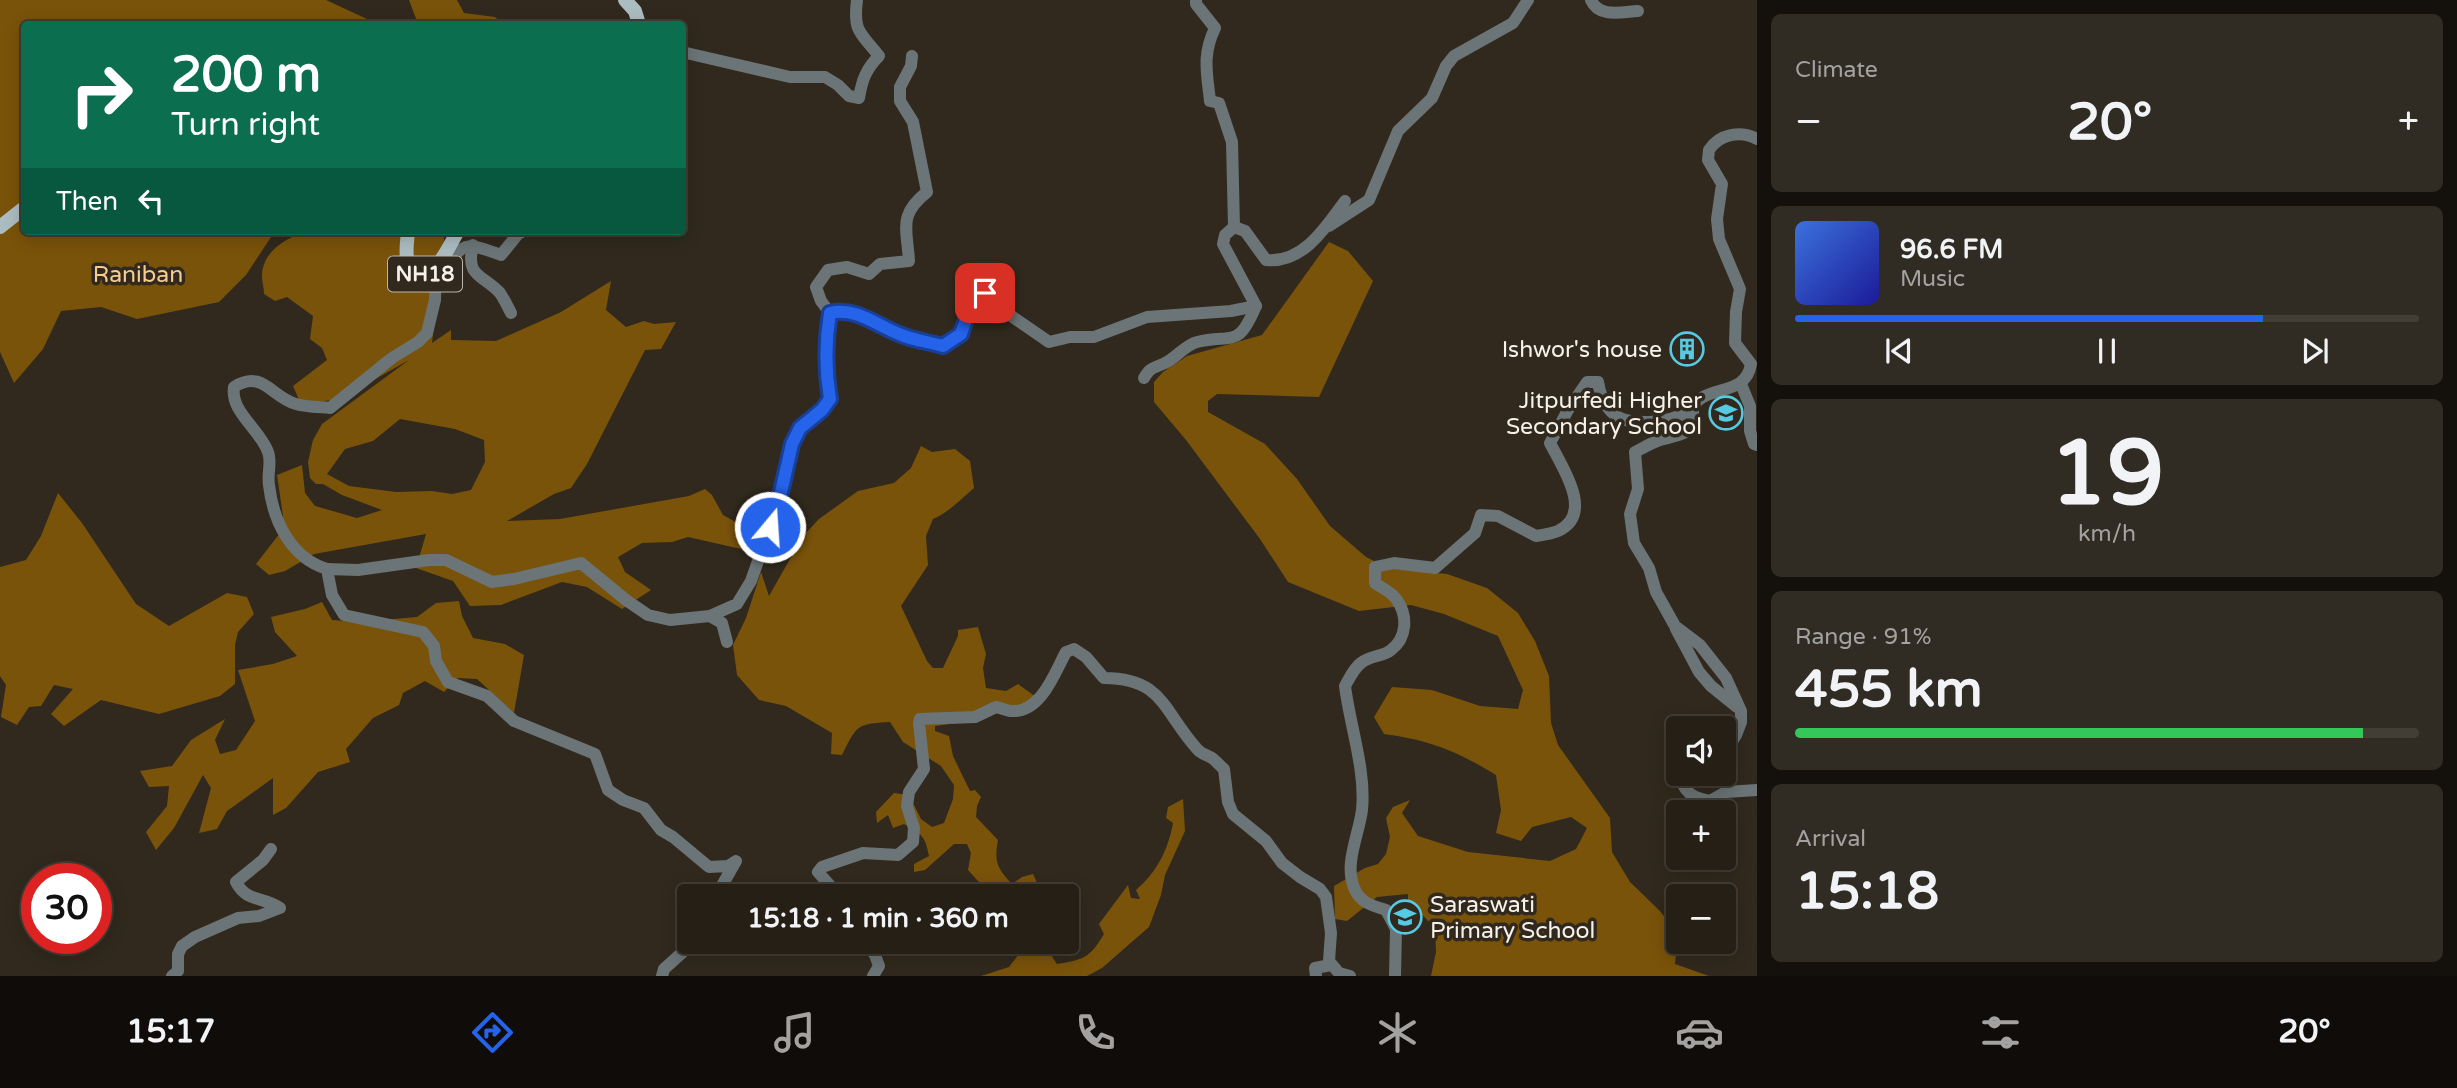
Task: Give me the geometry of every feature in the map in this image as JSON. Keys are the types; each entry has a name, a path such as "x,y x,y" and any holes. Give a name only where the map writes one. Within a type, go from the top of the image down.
{"main road":[{"path":"625,0 635,11 638,21"},
{"path":"0,228 21,210"},
{"name":"NH18","path":"408,235 406,253 411,270 418,274 425,274 436,268 456,235"}],"street":[{"path":"686,53 790,77 825,77 849,96 859,98 868,67 879,56 857,29 857,0"},
{"path":"1196,0 1196,4 1215,28 1207,46 1206,68 1210,102 1219,103 1232,142 1234,227 1223,244 1256,306"},
{"path":"1323,230 1369,200 1398,131 1432,98 1446,66 1454,56 1513,23 1528,0"},
{"path":"1591,0 1596,9 1605,13 1638,10"},
{"path":"517,235 501,255 473,245 458,249 450,259 436,268 435,300 427,333 330,408 294,404 258,381 244,381 234,387 236,405 260,434 270,455 268,484 285,537 312,565 327,569 358,570 446,560 492,582 581,563 626,600 648,614 670,620 710,616 737,604 751,581 779,501 792,444 800,428 822,410 830,399 825,355 830,313 821,301 816,287 828,270 847,267 869,274 880,264 908,261 906,223 911,204 927,192 914,122 900,101 900,87 911,66 912,56"},
{"path":"1395,976 1396,929 1385,910 1365,902 1354,889 1350,867 1362,808 1360,771 1345,686 1360,663 1377,654 1389,653 1401,640 1405,627 1405,616 1396,598 1375,583 1375,567 1394,563 1435,568 1475,533 1481,515 1498,516 1536,536 1558,531 1570,523 1574,514 1573,489 1550,443 1587,382 1598,382 1600,396 1615,415 1627,421 1653,422 1684,413 1704,396 1741,384 1748,377 1751,364 1735,343 1740,289 1719,239 1717,219 1722,184 1709,160 1709,150 1719,140 1740,133 1757,139"},
{"path":"1234,227 1245,231 1266,260 1291,257 1310,244 1345,201"},
{"path":"473,245 470,258 475,274 500,294 512,313"},
{"path":"830,313 843,310 877,322 901,335 943,346 961,334 973,300 985,293 996,294 1007,313 1049,342 1070,337 1094,337 1147,317 1231,311 1256,306"},
{"path":"1143,378 1150,369 1166,363 1195,342 1237,337 1247,328 1256,306"},
{"path":"1741,384 1750,406 1750,431 1754,444 1757,445"},
{"path":"1692,406 1694,417 1687,432 1658,440 1634,452 1638,489 1630,514 1634,543 1649,568 1656,592 1675,626 1700,645 1726,678 1741,711 1741,722 1736,735"},
{"path":"327,569 332,595 344,615 423,632 434,646 436,661 448,682 487,696 514,721 595,754 608,790 623,800 644,808 661,830 709,867 727,866 736,861 723,884"},
{"path":"710,616 722,623 727,642"},
{"path":"828,884 818,872 822,867 863,853 898,855 913,842 914,828 907,806 909,793 924,769 920,719 975,717 996,707 1013,712 1026,708 1038,700 1046,689 1066,652 1074,649 1086,657 1104,678 1121,678 1150,688 1198,750 1224,769 1228,802 1233,814 1266,841 1282,863 1320,889 1326,897 1331,933 1329,961 1339,973 1350,976"},
{"path":"1683,786 1693,798 1710,802 1726,792 1757,790"},
{"path":"172,976 178,971 178,954 182,946 195,937 238,918 259,916 280,908 248,897 240,891 236,882 263,860 271,849"},
{"path":"662,976 664,969 681,954"},
{"path":"873,976 879,966 875,954"},
{"path":"1316,976 1315,968 1331,965"}],"green space":[{"name":"Raniban","path":"0,0 326,0 367,19 387,21 21,21 21,235 272,235 246,275 219,302 137,319 101,307 61,311 43,349 14,383 0,352"},
{"path":"409,0 457,0 464,13 495,17 500,21 417,21"},
{"path":"298,235 445,235 432,343 451,330 451,340 496,341 561,312 611,281 606,310 626,327 644,321 654,324 676,322 661,349 645,350 587,464 571,488 554,494 507,521 560,519 689,496 705,489 712,495 723,515 755,533 754,546 750,551 688,537 672,542 642,543 618,557 625,572 651,590 622,609 587,587 562,582 501,605 470,606 453,581 416,568 426,534 314,554 285,571 269,575 256,564 280,533 283,516 277,475 302,465 305,493 315,506 357,518 382,510 342,495 323,484 316,484 310,478 308,462 313,440 322,424 409,360 340,399 301,404 293,386 327,360 322,348 310,339 313,316 287,297 275,301 264,294 262,276 266,259 285,241","holes":["400,419 455,429 484,440 485,462 471,490 452,494 432,491 396,492 349,486 327,474 345,449 373,441"]},
{"path":"1329,242 1348,251 1373,281 1319,397 1217,394 1208,401 1208,412 1265,444 1297,479 1330,526 1366,557 1388,568 1447,574 1487,588 1518,613 1535,641 1549,676 1551,723 1558,745 1610,818 1612,852 1630,882 1666,919 1666,954 1676,954 1675,964 1709,976 1431,976 1436,952 1435,928 1408,900 1408,894 1377,897 1347,921 1335,919 1334,886 1365,868 1378,864 1386,854 1390,837 1386,818 1393,807 1410,800 1402,813 1418,836 1468,852 1550,861 1576,849 1587,828 1571,817 1532,827 1521,841 1496,833 1501,810 1496,775 1442,748 1384,734 1374,717 1392,687 1432,690 1480,706 1518,709 1523,690 1498,636 1444,614 1411,605 1359,611 1288,582 1260,539 1154,402 1154,382 1163,372 1187,356 1262,335"},
{"path":"921,446 932,452 955,449 970,461 974,488 933,519 926,536 928,565 901,606 927,661 933,668 943,668 958,636 958,630 978,627 986,654 983,668 986,688 1006,691 1018,684 1043,702 990,711 964,722 935,726 935,731 949,736 953,756 970,791 975,790 981,797 976,817 998,840 998,864 1012,884 981,884 968,870 971,853 967,844 954,844 925,870 914,872 914,864 929,856 919,833 904,824 893,828 888,815 877,823 876,812 894,793 909,795 921,819 932,827 944,823 953,799 954,785 941,766 903,742 890,722 864,725 851,737 842,755 831,754 832,733 786,706 759,700 737,675 733,645 746,618 761,572 769,596 803,536 819,519 858,491 894,483 911,468"},
{"path":"58,493 82,523 136,604 169,626 227,593 247,597 254,614 238,632 235,645 235,684 220,696 159,714 101,700 64,726 51,714 73,689 54,685 41,706 29,707 17,725 1,717 6,685 0,676 0,567 26,560 41,536"},
{"path":"459,601 462,616 473,638 505,644 524,655 514,713 477,679 458,678 444,692 425,681 403,693 399,705 373,718 346,749 350,762 318,772 286,808 273,815 273,778 227,811 217,829 199,833 211,788 203,775 174,828 156,850 146,832 167,806 169,786 149,787 140,771 172,766 191,740 225,719 215,740 220,754 236,750 255,721 238,670 273,664 297,656 275,632 271,617 322,602 332,620 359,622 417,617 436,603"},
{"path":"1183,799 1185,831 1165,875 1149,927 1102,968 1087,976 981,976 1009,967 1019,954 1050,954 1057,964 1080,959 1090,953 1104,934 1099,924 1128,885 1131,898 1140,899 1136,890 1161,860 1173,823 1166,818 1168,807"},
{"path":"1033,874 1038,884 1012,884 1022,877"}],"place":[{"name":"Ishwor's house","path":"1687,349"},
{"name":"Jitpurfedi Higher Secondary School","path":"1726,413"},
{"name":"Saraswati Primary School","path":"1405,917"}],"route":[{"path":"770,527 792,444 800,428 822,410 830,399 825,369 825,342 830,313 843,310 877,322 901,335 943,346 961,334 973,300 985,293"}]}
